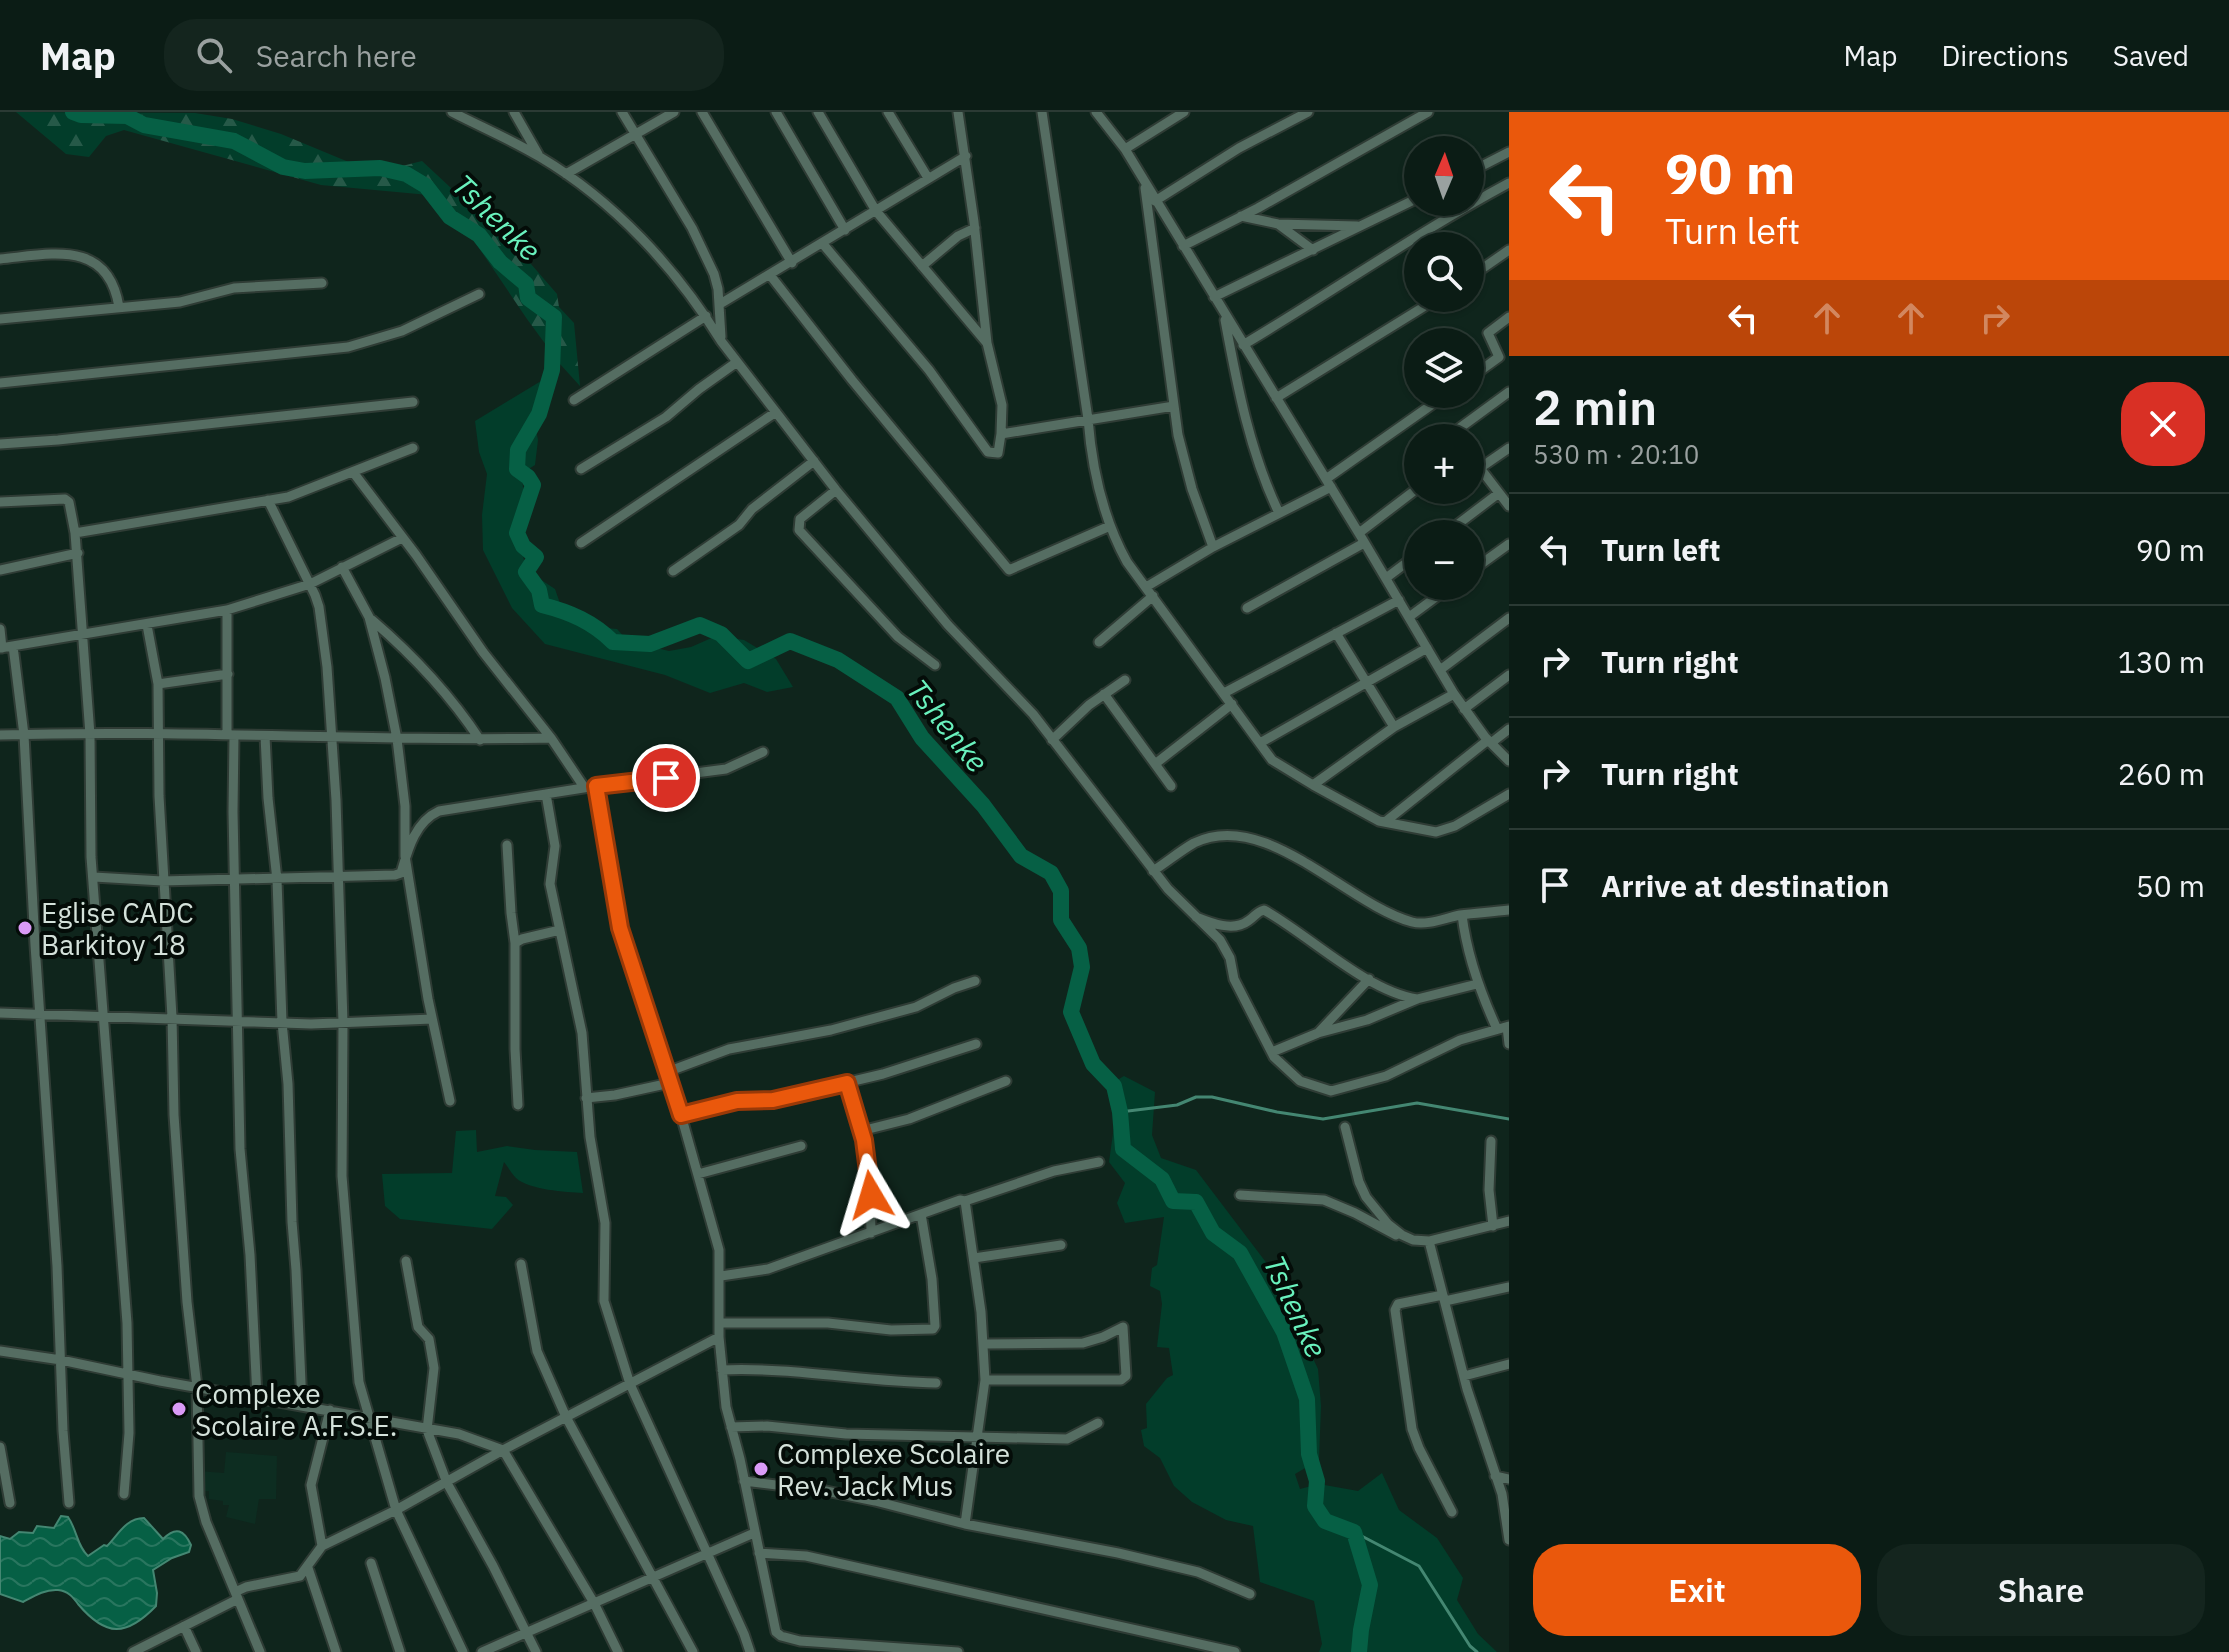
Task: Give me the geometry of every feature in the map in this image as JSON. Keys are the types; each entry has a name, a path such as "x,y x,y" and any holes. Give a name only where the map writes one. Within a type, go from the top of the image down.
{"street":[{"path":"452,112 540,157 566,174 623,219 649,246 706,316 721,341 836,490 948,625 1033,714 1153,871 1194,917 1220,940 1230,958 1234,979 1272,1052 1300,1081 1331,1091 1386,1076 1460,1040 1504,1027"},
{"path":"514,112 540,157"},
{"path":"622,112 692,228 714,274 720,304 721,341"},
{"path":"566,174 674,112"},
{"path":"702,112 792,263"},
{"path":"776,112 845,230"},
{"path":"818,112 876,211 987,343"},
{"path":"888,112 928,178"},
{"path":"823,244 929,370 988,452 998,453 1002,405 987,343 966,156 958,112"},
{"path":"1042,112 1088,419 1092,466 1110,526 1127,562 1272,760 1313,785 1385,822 1436,832 1455,826 1509,794"},
{"path":"1096,112 1125,149 1454,694 1489,742 1509,761"},
{"path":"1125,149 1184,112"},
{"path":"1155,201 1239,148 1308,112"},
{"path":"1183,246 1428,112"},
{"path":"1484,165 1509,152"},
{"path":"720,304 966,156"},
{"path":"1144,181 1174,406 1192,489 1213,547"},
{"path":"1243,345 1337,289 1411,239 1509,183"},
{"path":"1214,297 1404,205"},
{"path":"1241,216 1278,224 1361,226"},
{"path":"1278,224 1313,250"},
{"path":"922,266 962,233 975,228"},
{"path":"1484,267 1509,250"},
{"path":"0,259 62,254 79,256 111,277 119,307"},
{"path":"770,275 1009,570 1110,526"},
{"path":"0,319 180,302 234,288 322,283"},
{"path":"0,383 348,347 412,327 479,294"},
{"path":"1276,398 1415,312"},
{"path":"1223,313 1236,378 1264,482 1279,513"},
{"path":"574,400 706,316"},
{"path":"1484,368 1499,357 1488,333 1509,317"},
{"path":"581,469 666,417 737,362"},
{"path":"1465,424 1509,392"},
{"path":"0,444 413,402"},
{"path":"1001,434 1174,406"},
{"path":"1099,642 1149,591 1213,547 1328,483 1428,408"},
{"path":"581,543 776,412"},
{"path":"75,533 288,497 413,448"},
{"path":"1484,465 1509,448"},
{"path":"673,571 739,525 752,509 814,461"},
{"path":"353,472 584,787"},
{"path":"1484,473 1509,506"},
{"path":"836,490 803,516 799,530 898,637 935,665"},
{"path":"1463,520 1499,493"},
{"path":"0,502 65,499 69,502 78,553 90,735 91,857 127,1323 129,1433 124,1494"},
{"path":"268,500 310,584 324,633 336,800 343,1023 342,1176 359,1382 396,1510 463,1652"},
{"path":"1247,608 1362,538 1404,500"},
{"path":"0,629 1,648 227,610 310,584 402,538"},
{"path":"1484,562 1509,544"},
{"path":"0,570 78,553"},
{"path":"1386,578 1404,564"},
{"path":"342,567 369,617 397,739 406,818 405,856 432,1019 450,1101"},
{"path":"1224,693 1399,600"},
{"path":"1409,617 1432,600"},
{"path":"227,610 240,1149 250,1255 257,1397"},
{"path":"369,617 447,692 480,740"},
{"path":"1440,670 1509,618"},
{"path":"147,625 158,684 162,881 172,1017 174,1115 187,1302 197,1387 199,1496 206,1522 260,1652"},
{"path":"1336,633 1394,727"},
{"path":"13,646 24,735 69,1503"},
{"path":"1260,743 1427,648"},
{"path":"158,684 228,674"},
{"path":"1464,709 1509,675"},
{"path":"1052,740 1104,694 1125,680"},
{"path":"1104,694 1171,786"},
{"path":"1313,785 1394,727 1454,694"},
{"path":"1155,764 1232,704"},
{"path":"1385,822 1509,729"},
{"path":"0,735 158,733 397,739 551,738"},
{"path":"265,736 277,880 302,1405"},
{"path":"94,877 235,881 398,874 419,827 439,811 584,787 726,769 763,752"},
{"path":"596,786 620,928 681,1115 719,1250 719,1337 726,1407 778,1635 800,1641 958,1652"},
{"path":"546,794 555,846 550,884 582,1033 590,1137 605,1223 604,1301 630,1384 750,1652"},
{"path":"1153,871 1194,843 1222,836 1257,840 1281,849 1355,894 1414,923 1509,910"},
{"path":"507,845 515,943 518,1105"},
{"path":"1194,917 1234,926 1246,923 1257,912 1264,910 1369,979 1395,993 1417,999"},
{"path":"1462,915 1477,984 1504,1027 1509,1044"},
{"path":"515,943 560,930"},
{"path":"1318,1033 1369,979"},
{"path":"667,1072 729,1049 831,1030 916,1007 975,981"},
{"path":"1272,1052 1318,1033 1367,1020 1417,999 1477,984"},
{"path":"0,1013 343,1023 432,1019"},
{"path":"681,1115 737,1101 773,1100 847,1083 926,1062 976,1044"},
{"path":"861,1131 909,1119 1006,1081"},
{"path":"586,1098 670,1083"},
{"path":"847,1083 861,1131 871,1195 871,1233"},
{"path":"1345,1127 1366,1197 1388,1224 1413,1240"},
{"path":"1491,1141 1489,1190 1493,1226"},
{"path":"698,1174 801,1146"},
{"path":"721,1276 768,1269 960,1200 965,1201 1054,1171 1099,1162"},
{"path":"1240,1195 1324,1200 1396,1235 1413,1240 1429,1241 1509,1221"},
{"path":"965,1201 974,1258 985,1380 965,1524"},
{"path":"720,1323 828,1323 891,1330 933,1329 932,1279 921,1214"},
{"path":"1429,1241 1464,1376 1502,1494 1509,1538"},
{"path":"974,1258 1061,1245"},
{"path":"406,1261 418,1327 429,1339 434,1368 427,1430 447,1483 536,1652"},
{"path":"521,1264 537,1351 566,1417 693,1652"},
{"path":"1452,1512 1412,1429 1395,1310 1398,1304 1509,1287"},
{"path":"983,1344 1083,1343 1123,1327 1128,1373 1121,1380 985,1380"},
{"path":"133,1652 184,1626 246,1587 300,1576 322,1546 396,1510 719,1337"},
{"path":"0,1351 459,1434 503,1450 594,1603 618,1652"},
{"path":"1464,1376 1509,1364"},
{"path":"722,1370 771,1369 883,1381 936,1383"},
{"path":"322,1546 311,1485 330,1410"},
{"path":"731,1427 767,1426 846,1434 1067,1439 1098,1423"},
{"path":"0,1447 3,1483 10,1503"},
{"path":"1495,1476 1509,1479"},
{"path":"744,1481 826,1491 965,1524 1103,1549 1198,1572 1250,1594"},
{"path":"482,1652 754,1533"},
{"path":"759,1553 806,1556 1235,1652"},
{"path":"371,1563 400,1652"},
{"path":"308,1568 336,1652"},
{"path":"184,1626 196,1652"}],"shaded area":[{"path":"226,1452 277,1456 276,1499 259,1499 255,1524 226,1517 229,1505 209,1499 209,1491 199,1491 198,1471 224,1473"}],"green space":[{"path":"16,112 195,113 232,119 281,134 351,163 398,167 422,161 524,256 557,294 559,307 574,323 580,386 527,319 456,214 429,195 321,185 124,130 106,136 89,157 66,154"},
{"path":"546,378 551,391 533,413 538,440 535,465 521,474 526,505 516,522 524,560 537,577 555,589 562,609 595,627 617,629 628,641 669,651 691,647 716,636 744,640 776,659 793,687 767,692 744,683 710,693 665,675 545,644 512,608 483,550 482,515 487,474 479,452 475,421"},
{"path":"1124,1076 1155,1092 1152,1135 1161,1158 1196,1170 1284,1286 1318,1369 1321,1406 1319,1460 1295,1474 1300,1489 1319,1484 1358,1491 1382,1473 1399,1510 1437,1538 1463,1578 1457,1600 1478,1634 1497,1652 1319,1652 1322,1644 1314,1601 1260,1582 1253,1526 1226,1520 1192,1502 1174,1486 1160,1458 1144,1446 1141,1430 1147,1428 1146,1404 1173,1375 1169,1348 1157,1347 1162,1304 1160,1291 1150,1286 1152,1268 1157,1265 1164,1217 1125,1223 1117,1203 1125,1183 1109,1162 1115,1119 1107,1086"},
{"path":"476,1130 477,1152 507,1146 577,1152 583,1193 548,1190 522,1182 504,1162 495,1196 506,1197 513,1205 492,1229 400,1219 385,1206 382,1174 452,1173 456,1131"}],"water":[{"path":"61,1516 68,1517 88,1556 107,1546 127,1524 144,1518 163,1539 176,1531 186,1536 191,1545 189,1552 153,1570 156,1606 126,1628 116,1629 98,1623 62,1591 44,1592 23,1602 0,1594 0,1536 10,1539 19,1532 33,1533 37,1526 54,1528"}],"waterway":[{"name":"Tshenke","path":"73,112 81,115 127,116 144,125 234,141 283,167 305,171 380,168 406,174 426,186 450,217 479,235 500,262 526,284 528,298 554,317 552,370 539,414 518,450 517,469 533,485 517,533 523,546 536,557 526,572 539,590 542,605 580,619 613,642 650,644 700,625 721,634 748,661 790,641 838,660 897,698 922,738 983,805 1021,856 1051,873 1061,891 1061,920 1079,948 1082,967 1071,1012 1093,1064 1114,1086 1123,1149 1162,1179 1173,1201 1196,1202 1213,1233 1240,1253 1284,1332 1307,1399 1309,1454 1317,1481 1315,1506 1325,1521 1354,1532 1370,1585 1359,1652"},
{"path":"1120,1112 1177,1105 1196,1097 1212,1097 1323,1119 1417,1103 1509,1119"},
{"path":"1354,1532 1419,1566 1470,1646 1477,1652"}],"place":[{"name":"Eglise CADC Barkitoy 18","path":"25,928"},
{"name":"Complexe Scolaire A.F.S.E.","path":"179,1409"},
{"name":"Complexe Scolaire Rev. Jack Mus","path":"761,1469"}],"route":[{"path":"666,778 596,786 620,928 681,1115 737,1101 773,1100 847,1083 864,1140 871,1195"}]}
